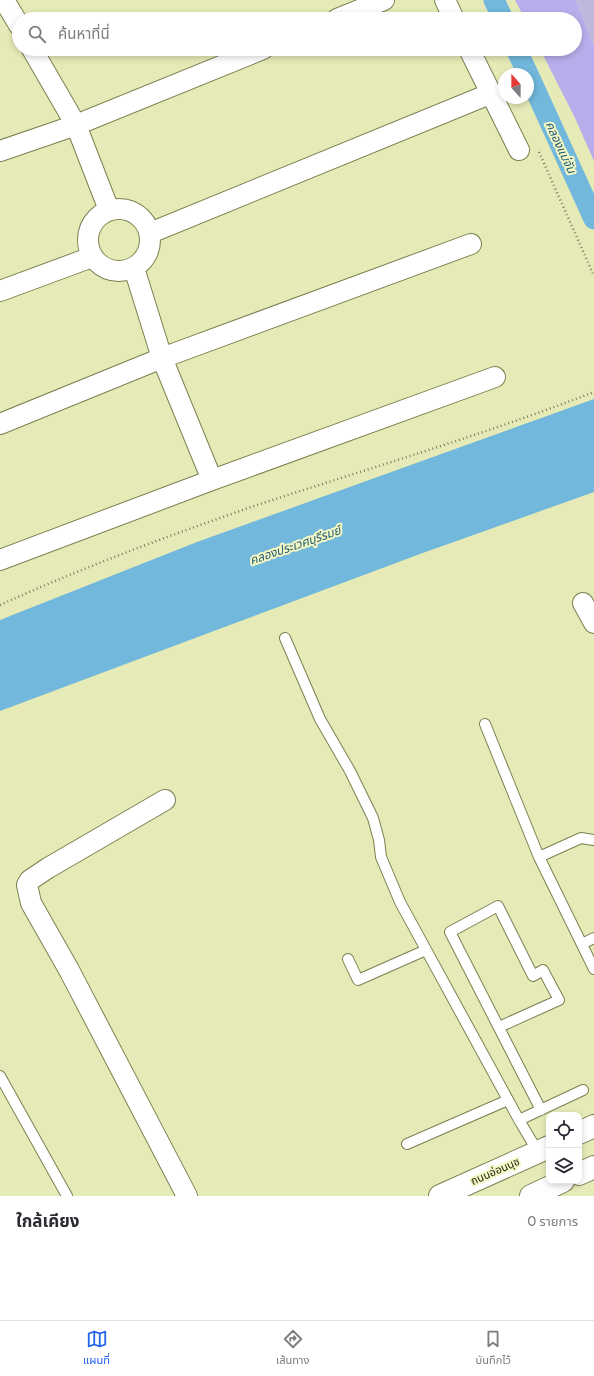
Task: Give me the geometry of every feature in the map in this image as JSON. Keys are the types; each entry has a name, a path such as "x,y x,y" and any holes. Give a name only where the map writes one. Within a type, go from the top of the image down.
{"main road":[{"path":"582,1132 594,1126"},
{"name":"ถนนอ่อนนุช","path":"440,1196 544,1149"},
{"path":"582,1173 594,1167"},
{"path":"537,1195 557,1184"}],"street":[{"path":"354,12 384,0"},
{"path":"445,0 451,12"},
{"path":"6,2 12,13"},
{"path":"36,56 76,125 108,210"},
{"path":"0,151 76,125 246,56"},
{"path":"473,56 492,93 527,148"},
{"path":"150,233 492,93"},
{"path":"119,208 130,210 139,215 146,223 150,233 151,244 148,253 142,262 134,268 125,271 111,270 98,264 92,257 88,248 87,239 89,229 100,214 108,210 119,208"},
{"path":"0,424 162,358 470,244"},
{"path":"0,291 92,257"},
{"path":"134,268 162,358 212,480"},
{"path":"0,560 212,480 495,377"},
{"path":"583,603 594,623"},
{"path":"165,800 48,868 30,880 27,885 31,903 69,970 187,1196"}],"lane":[{"path":"285,638 320,719 350,771 373,818 379,840 381,856 400,902 519,1120 544,1149"},
{"path":"485,724 539,857 594,969"},
{"path":"539,857 581,838 594,840"},
{"path":"499,1027 559,1000 543,970 533,976 498,906 450,932 541,1110"},
{"path":"582,944 594,938"},
{"path":"348,959 358,980 426,950"},
{"path":"0,1076 67,1196"},
{"path":"519,1120 583,1090"},
{"path":"407,1144 508,1100"}],"path":[{"path":"527,148 594,276"},
{"path":"0,605 54,581 124,553 256,506 534,415 594,392"}],"shaded area":[{"path":"515,0 576,0 581,12 521,12"},
{"path":"576,0 594,0 594,46 582,12"},
{"path":"582,15 594,46 594,161 575,118 544,56 582,56"}],"water":[{"name":"คลองประเวศบุรีรมย์","path":"594,399 594,492 420,554 0,711 0,620 197,542"}],"waterway":[{"name":"คลองแม่จัน","path":"494,0 500,12"},
{"name":"คลองแม่จัน","path":"519,56 525,68"},
{"name":"คลองแม่จัน","path":"534,87 594,219"}]}
